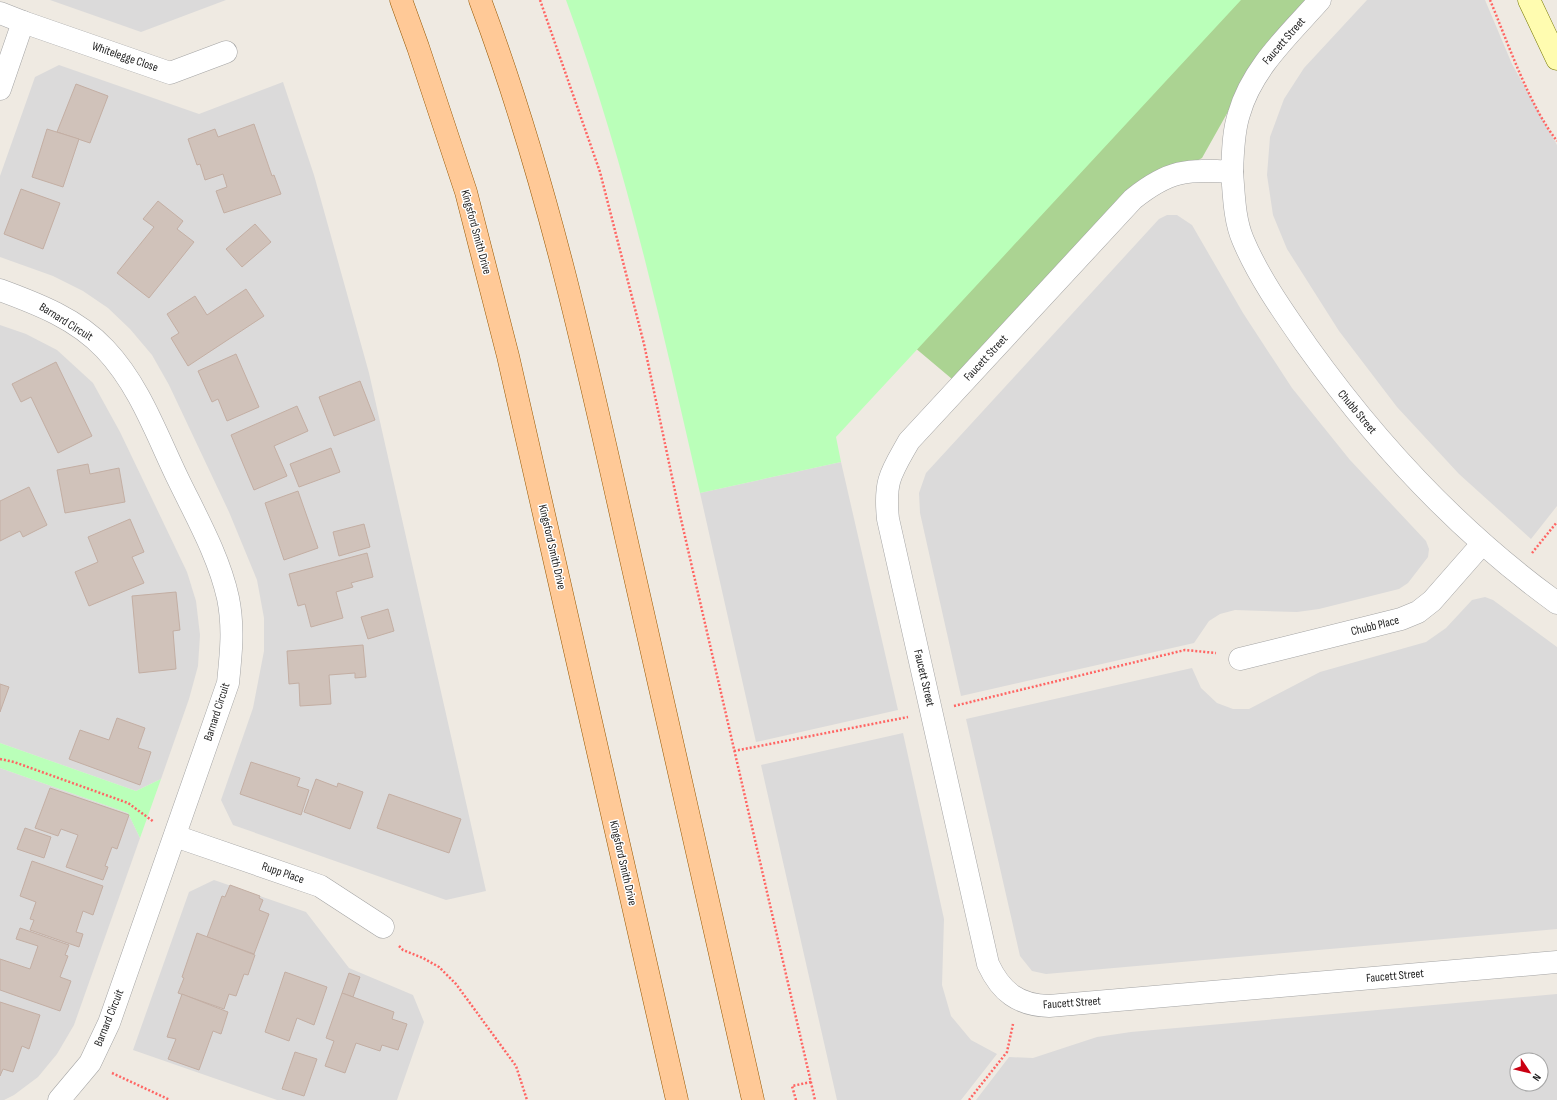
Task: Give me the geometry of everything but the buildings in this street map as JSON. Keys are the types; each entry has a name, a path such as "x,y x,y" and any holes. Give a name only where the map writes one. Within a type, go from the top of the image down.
{"main road":[{"name":"Kingsford Smith Drive","path":"401,0 466,192 508,356 677,1100"},
{"path":"480,0 524,127 550,217 585,354 753,1100"}],"street":[{"name":"Faucett Street","path":"1320,0 1266,60 1251,85 1239,114 1234,144 1232,172 1205,170 1176,173 1153,183 1133,199 909,441 889,477 886,498 888,519 988,964 995,980 1008,993 1018,1000 1038,1006 1049,1006 1557,962"},
{"path":"1529,0 1557,59"},
{"name":"Whitelegge Close","path":"0,14 170,73 226,52"},
{"path":"0,89 23,22"},
{"name":"Chubb Street","path":"1232,172 1235,204 1243,239 1286,316 1340,393 1399,462 1482,544 1516,572 1557,602"},
{"name":"Barnard Circuit","path":"0,290 51,310 88,334 105,349 132,383 216,562 228,598 232,641 228,683 109,1023 90,1063 59,1100"},
{"name":"Chubb Place","path":"1240,659 1401,619 1418,612 1432,600 1482,544"},
{"name":"Rupp Place","path":"175,836 320,886 383,927"}],"path":[{"path":"540,0 604,187 644,344 680,515 815,1100"},
{"path":"1490,0 1532,98 1557,141"},
{"path":"1516,572 1557,522"},
{"path":"734,751 931,711 1185,650 1210,652 1240,659"},
{"path":"0,759 128,803 175,836"},
{"path":"383,927 403,950 423,958 439,967 456,984 516,1066 527,1100"},
{"path":"969,1100 1007,1052 1018,1000"},
{"path":"90,1063 170,1100"},
{"path":"796,1100 792,1086 810,1082"}],"shaded area":[{"path":"50,0 226,0 141,32"},
{"path":"1367,0 1485,0 1512,64 1557,145 1557,506 1531,539 1459,474 1397,407 1339,331 1287,249 1273,215 1267,175 1270,137 1284,99 1304,68"},
{"path":"59,65 199,114 283,82 314,175 369,373 486,891 446,900 233,825 221,800 253,708 264,651 264,618 257,580 229,512 169,385 152,355 130,329 108,308 83,291 53,276 0,257 0,176 35,77"},
{"path":"1167,215 1177,215 1192,225 1243,313 1292,388 1350,460 1426,541 1429,549 1428,557 1408,583 1399,589 1319,609 1297,612 1235,610 1220,614 1209,621 1194,643 961,696 920,513 919,493 926,473 1159,219"},
{"path":"0,325 26,334 57,350 93,383 120,432 187,572 196,601 200,635 198,666 189,699 161,779 136,791 0,743"},
{"path":"841,462 898,710 756,742 700,493"},
{"path":"1485,597 1493,600 1557,647 1557,929 1046,974 1032,971 1020,956 966,719 1192,668 1201,688 1217,703 1233,709 1249,709 1320,672 1426,642 1446,628 1472,600"},
{"path":"903,733 944,919 942,985 951,1016 971,1040 997,1054 961,1100 837,1100 761,765"},
{"path":"0,768 128,813 140,838 74,1025 57,1054 38,1077 14,1095 4,1100 0,1100"},
{"path":"214,880 306,912 349,968 413,995 424,1022 397,1100 277,1100 133,1050 189,892"},
{"path":"1557,994 1557,1100 976,1100 1009,1057 1033,1058 1097,1037 1131,1032"}],"green space":[{"path":"566,0 1241,0 836,437 841,462 700,493 641,244 606,121"},
{"path":"1226,0 1320,0 1243,85 1202,158 1110,208 952,379 863,304"},
{"path":"0,743 136,791 161,779 140,838 128,813 0,768"}]}
